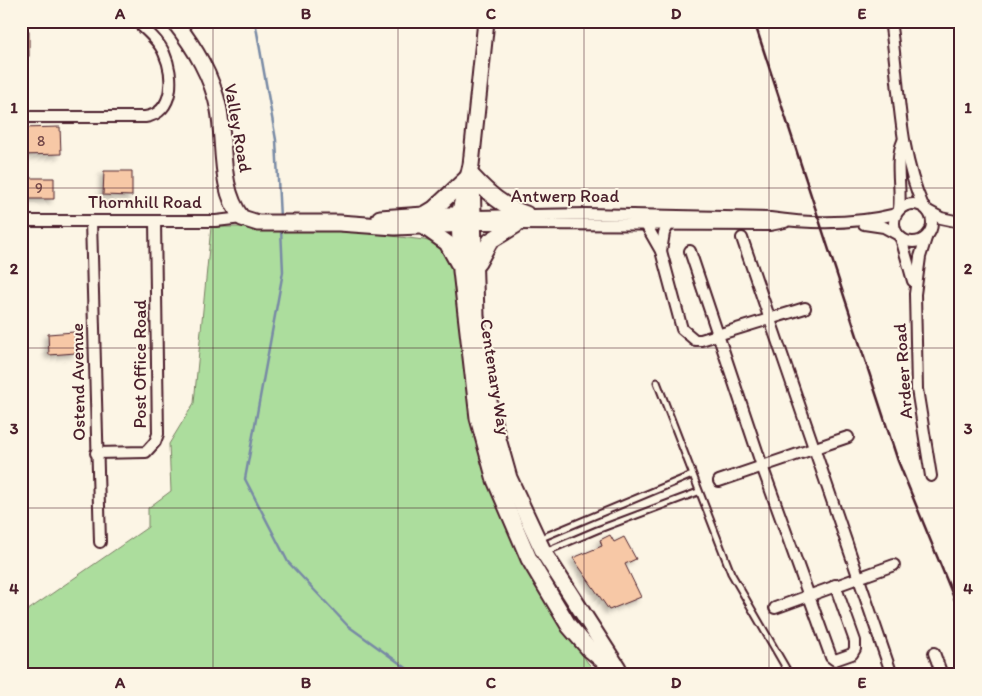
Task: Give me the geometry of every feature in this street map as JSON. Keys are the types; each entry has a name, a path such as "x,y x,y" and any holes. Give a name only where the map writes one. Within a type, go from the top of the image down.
{"main road":[{"name":"Valley Road","path":"174,21 204,65 213,85 219,111 231,199 242,218"},
{"name":"Centenary Way","path":"486,21 470,173 459,220 460,271 478,418 495,480 533,549 569,626 589,649 621,675"},
{"name":"Centenary Way","path":"470,173 475,220 476,316 491,414 509,478 533,549"},
{"path":"460,271 452,250 424,221 470,173 496,199 513,210 521,220 490,241 476,268"},
{"name":"Thornhill Road","path":"242,218 248,222 269,222"},
{"name":"Antwerp Road","path":"269,222 338,223 475,220"}],"street":[{"path":"21,117 145,118 154,116 166,104 170,96 170,82 164,52 136,21"},
{"path":"890,21 903,141 915,189 932,224 928,236"},
{"path":"903,141 899,150 901,184 897,212 893,224 899,236 911,243 928,236 942,226 960,222"},
{"path":"897,212 913,204 925,208 941,218 960,222"},
{"name":"Antwerp Road","path":"475,220 770,218 791,221 846,221 874,219 897,212"},
{"name":"Thornhill Road","path":"21,222 242,218"},
{"name":"Antwerp Road","path":"475,220 770,225 791,221"},
{"name":"Ostend Avenue","path":"91,221 96,453 100,542"},
{"name":"Post Office Road","path":"96,453 146,452 155,442 158,434 154,221"},
{"name":"Antwerp Road","path":"846,221 877,225 899,236"},
{"path":"645,223 661,251 682,329 695,340 805,308"},
{"path":"661,251 664,233 669,224"},
{"name":"Ardeer Road","path":"899,236 912,269 915,294 917,389 931,476"},
{"name":"Ardeer Road","path":"915,294 920,257 928,236"},
{"path":"742,238 892,675"},
{"path":"690,251 762,466 832,658 852,654 855,641 835,586"},
{"path":"719,481 848,437"},
{"path":"775,608 894,565"},
{"path":"934,653 942,675"}],"lane":[{"path":"657,382 698,492 731,572 790,675"},
{"path":"533,549 692,475"},
{"path":"533,549 597,530 698,492"}],"green space":[{"path":"211,227 319,227 424,240 439,244 452,263 464,350 495,497 533,583 588,663 600,675 21,675 21,615 148,527 148,508 171,491 169,444 194,403"}],"building":[{"path":"21,31 29,31 29,56 21,56"},
{"path":"60,127 61,154 21,155 21,128"},
{"path":"104,171 132,171 132,196 103,195"},
{"path":"23,178 54,178 54,199 24,199"},
{"path":"74,332 76,353 49,355 48,334"},
{"path":"610,535 614,542 624,537 636,559 625,564 641,597 609,610 573,558 602,546 600,540"}],"waterway":[{"path":"255,21 276,140 280,218"},
{"path":"281,229 283,272 245,479 288,562 348,626 416,675"}],"railway":[{"path":"754,21 898,461 961,615"}]}
